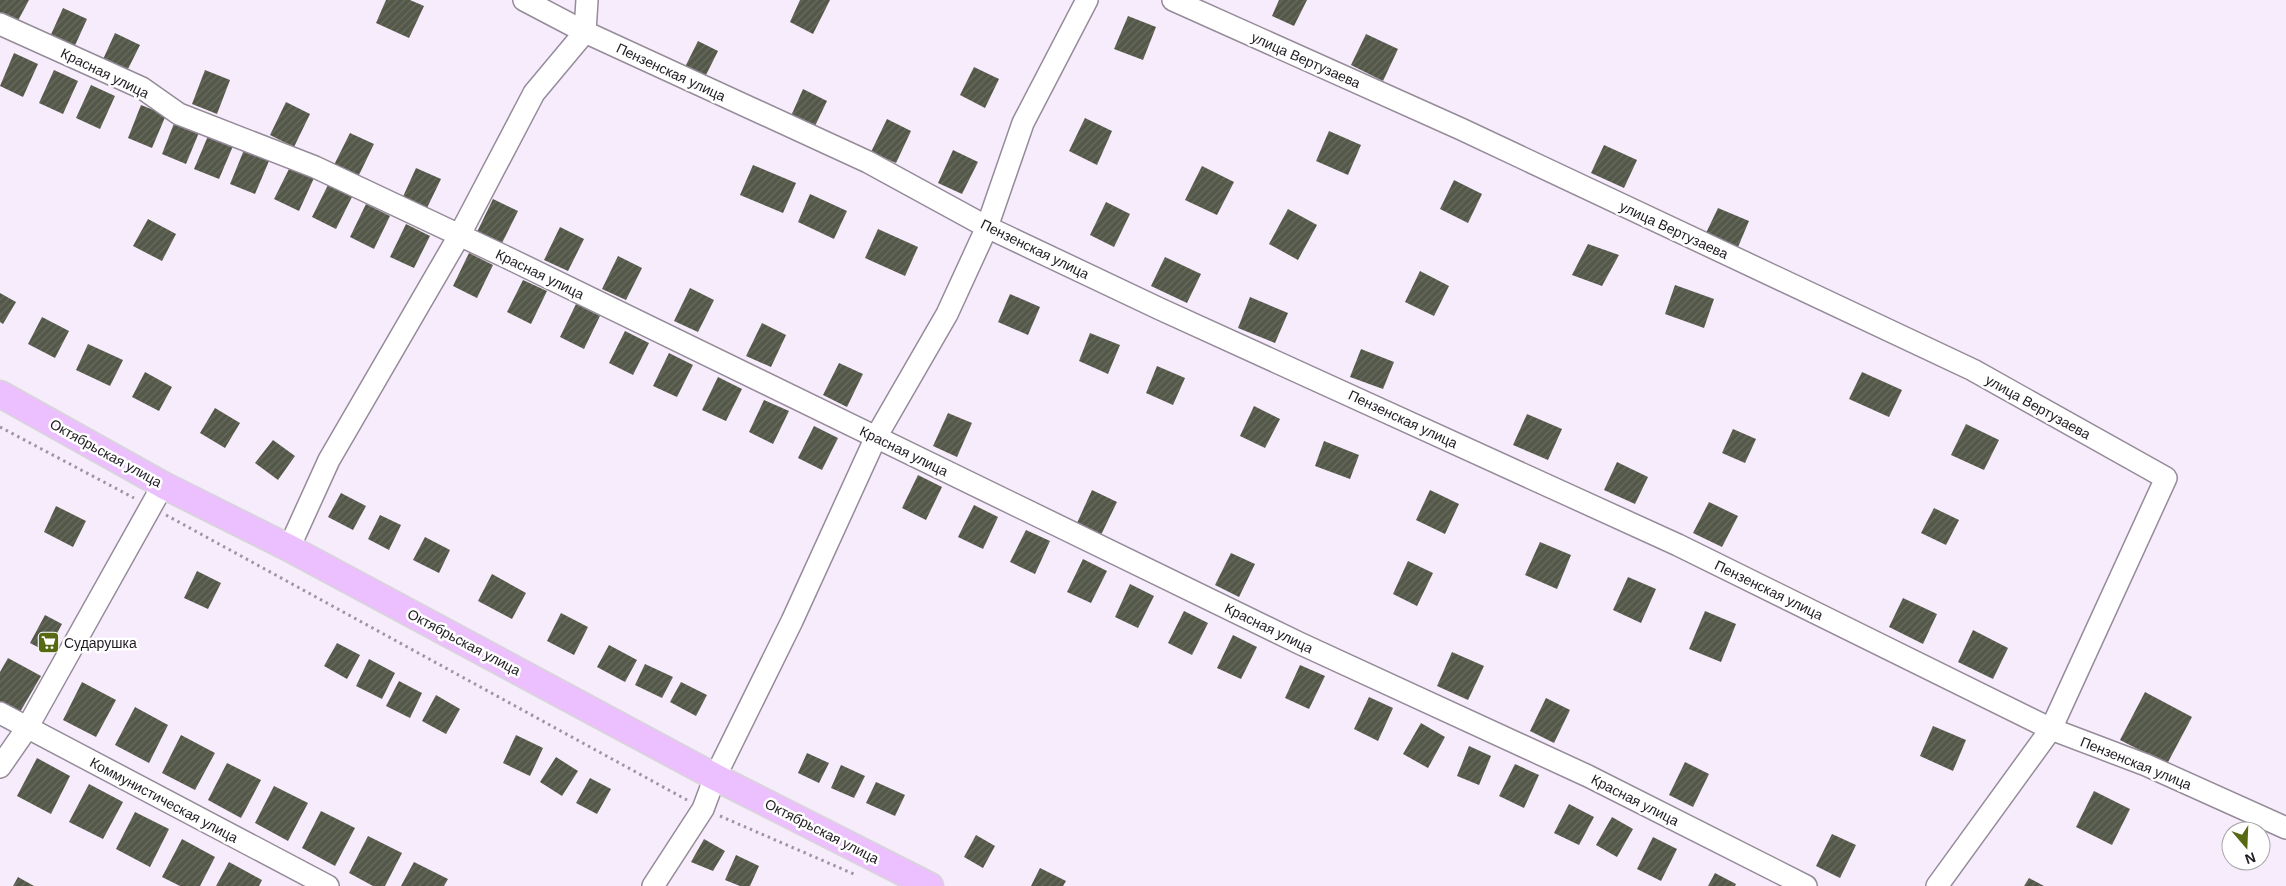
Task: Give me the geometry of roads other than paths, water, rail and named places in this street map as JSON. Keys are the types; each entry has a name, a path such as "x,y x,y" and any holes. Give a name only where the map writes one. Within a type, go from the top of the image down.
{"main road":[{"name":"Октябрьская улица","path":"0,394 157,496 289,548 715,776 930,886"}],"street":[{"name":"Пензенская улица","path":"524,0 585,32 868,162 988,226 1160,309 1678,545 2051,728 2146,765 2286,828"},
{"path":"289,548 329,460 459,236 534,93 585,32 587,0"},
{"path":"653,886 703,809 715,776 792,621 876,438 947,314 988,226 1023,123 1087,0"},
{"name":"улица Вертузаева","path":"1174,0 1461,129 1973,370 2166,478 2051,728"},
{"name":"Красная улица","path":"0,24 142,88 179,114 316,167 1299,643 1588,776 1806,886"},
{"path":"0,767 27,728 157,496"},
{"name":"Коммунистическая улица","path":"0,714 328,886"},
{"path":"1937,886 2051,728"}],"place":[{"name":"Сударушка","path":"48,643"}]}
